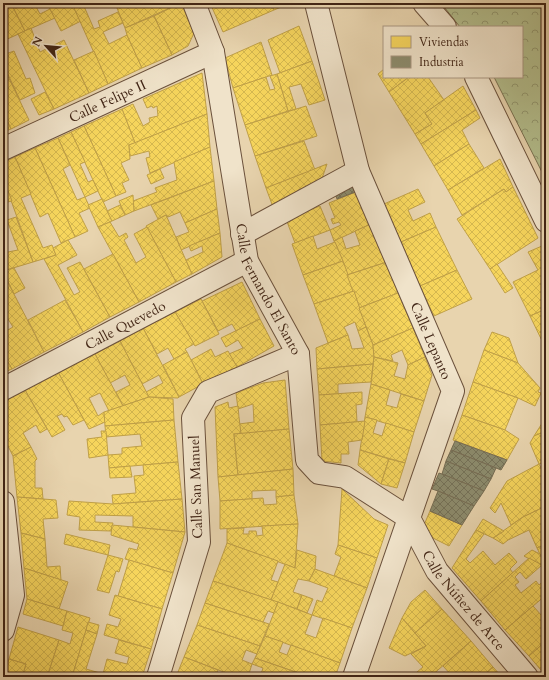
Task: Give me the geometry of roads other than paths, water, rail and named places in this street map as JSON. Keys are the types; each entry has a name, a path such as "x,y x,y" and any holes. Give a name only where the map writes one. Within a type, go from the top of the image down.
{"street":[{"name":"Calle Fernando El Santo","path":"194,3 213,52 247,261 298,354 307,460 319,473 345,477 409,518"},
{"name":"Calle Lepanto","path":"316,3 358,171 452,391 354,677"},
{"path":"424,3 444,26"},
{"name":"Calle Felipe II","path":"3,149 213,52"},
{"path":"476,78 546,221"},
{"path":"242,234 358,171"},
{"name":"Calle Quevedo","path":"3,390 247,261"},
{"name":"Calle San Manuel","path":"158,677 199,542 193,418 208,392 298,354"},
{"path":"3,502 4,532 13,595 3,630"},
{"name":"Calle Núñez de Arce","path":"409,518 437,571 527,677"}]}
